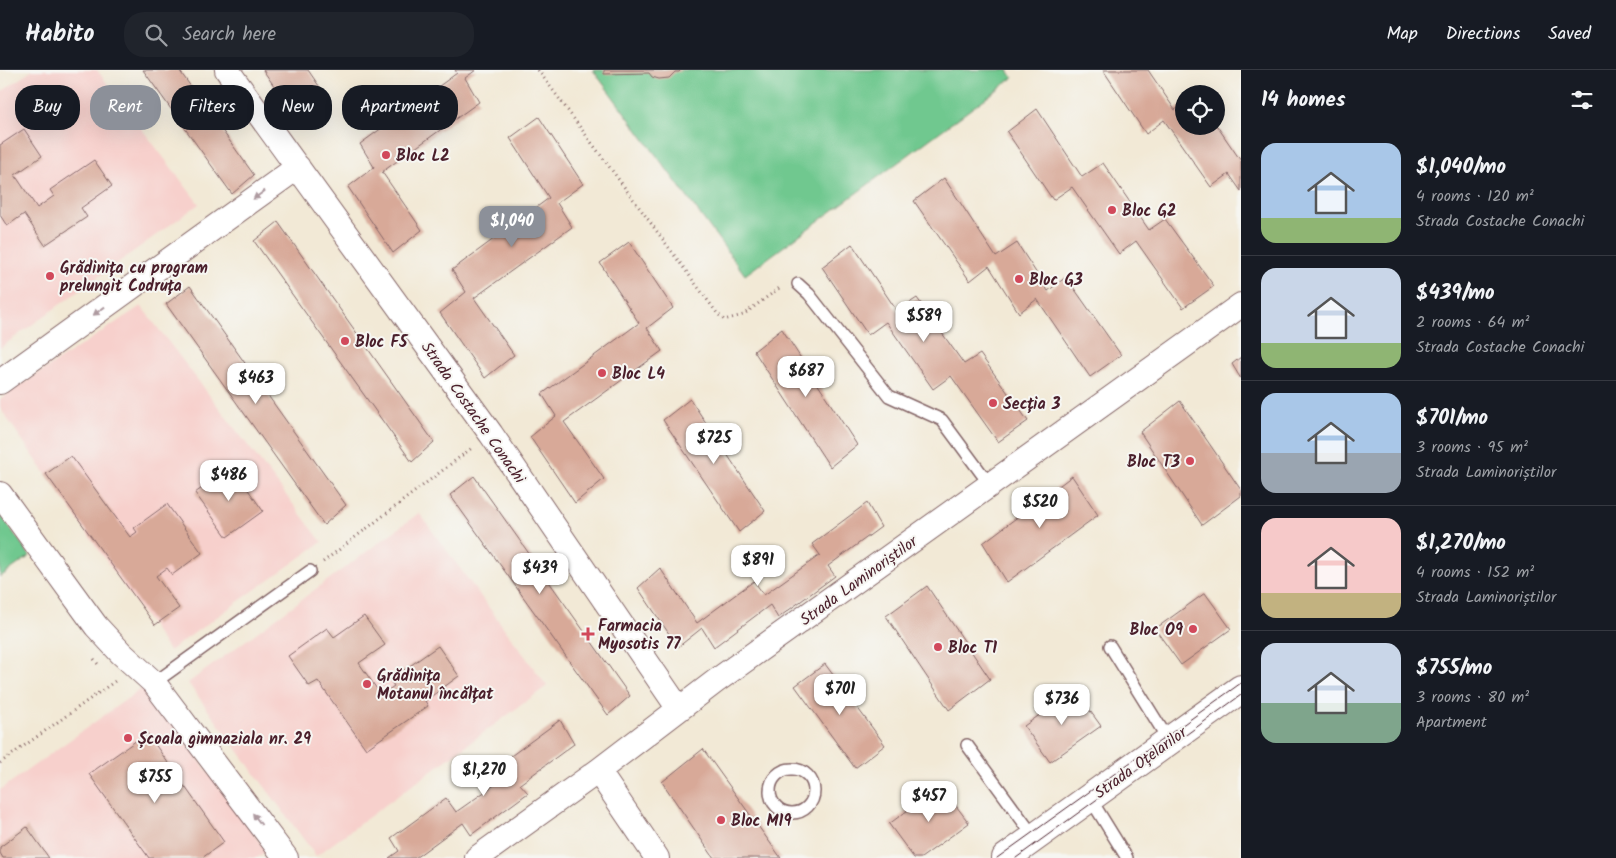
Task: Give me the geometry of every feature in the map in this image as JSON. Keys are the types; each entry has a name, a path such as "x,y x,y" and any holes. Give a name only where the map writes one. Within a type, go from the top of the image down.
{"main road":[{"name":"Strada Oțelarilor","path":"1006,858 1241,689"}],"street":[{"name":"Strada Costache Conachi","path":"227,70 491,434 679,709"},
{"path":"0,382 298,167"},
{"name":"Strada Laminoriștilor","path":"478,858 598,772 679,709 1241,306"},
{"path":"0,494 96,626 154,683 286,858"},
{"path":"598,772 657,858"}],"lane":[{"path":"798,284 809,294 889,396 942,420 990,485"},
{"path":"154,683 310,571"},
{"path":"1110,646 1169,741"},
{"path":"967,745 1037,837"},
{"path":"1090,798 1126,858"}],"path":[{"path":"538,70 724,320 743,315 782,285 798,284"},
{"path":"310,571 491,434"},
{"path":"0,763 129,659"}],"shaded area":[{"name":"Grădinița cu program prelungit Codruța","path":"32,70 97,70 108,85 90,85 90,130 143,130 199,204 0,348 0,93"},
{"path":"141,306 322,542 169,651 0,408 0,399"},
{"name":"Grădinița Motanul încălțat","path":"419,513 547,686 316,856 188,683"},
{"name":"Școala gimnaziala nr. 29","path":"145,686 266,851 257,858 0,858 0,790"}],"green space":[{"path":"593,70 1008,70 1013,78 745,275"},
{"path":"0,516 30,556 0,577"}],"building":[{"path":"143,70 179,70 190,85 171,85 171,109 161,95 161,85 154,85"},
{"path":"263,70 308,70 318,85 273,85"},
{"name":"Bloc L2","path":"455,70 476,70 465,78 479,102 458,117 458,85 441,85 457,73"},
{"path":"604,70 681,70 675,72 669,78 659,79 652,77 649,73 604,74"},
{"path":"1103,70 1148,70 1175,110 1175,135 1223,135 1241,161 1241,191 1229,174 1211,187 1164,120 1146,134"},
{"name":"Bloc G2","path":"1037,109 1082,177 1103,163 1149,230 1165,219 1214,286 1183,308 1136,241 1119,254 1072,187 1053,200 1007,132"},
{"path":"539,117 583,184 557,203 572,227 474,298 514,355 485,378 440,313 466,292 452,270 549,198 510,138"},
{"path":"25,130 42,156 15,175 37,208 54,196 50,190 94,160 112,186 81,208 87,217 45,245 24,214 7,226 0,215 0,145"},
{"path":"186,130 222,130 254,175 232,194"},
{"name":"Bloc L2","path":"379,130 440,130 382,172 422,230 393,253 348,187 374,167 360,144"},
{"name":"Bloc G3","path":"944,178 996,257 1017,243 1048,291 1066,277 1121,355 1090,377 1037,299 1019,313 989,266 970,281 914,201"},
{"name":"Bloc F5","path":"278,222 434,442 412,462 254,241"},
{"name":"Bloc L4","path":"629,242 673,308 647,328 662,351 564,422 604,479 575,503 530,437 556,416 542,394 639,323 600,263"},
{"path":"852,244 897,311 917,298 964,364 980,354 1028,421 998,442 951,376 933,389 886,322 868,335 822,267"},
{"path":"190,286 346,505 324,525 166,304"},
{"path":"782,329 857,445 830,467 754,351"},
{"path":"1241,357 1241,379 1232,364"},
{"path":"690,399 765,511 739,532 663,420"},
{"name":"Bloc T3","path":"1180,401 1241,490 1241,496 1202,525 1140,432"},
{"path":"71,456 130,537 137,532 134,528 167,504 202,553 172,575 167,568 156,576 179,608 155,625 46,474"},
{"path":"232,467 263,511 227,537 195,493"},
{"path":"474,476 630,696 608,715 450,495"},
{"path":"1072,476 1098,515 1007,582 983,543"},
{"path":"867,503 881,527 828,566 835,576 778,618 770,605 714,647 702,628 678,647 638,588 660,568 697,623 754,581 764,595 820,555 812,544"},
{"name":"Bloc T1","path":"927,586 990,679 949,710 886,616"},
{"name":"Bloc O9","path":"1205,593 1231,629 1181,665 1155,629"},
{"path":"364,616 385,645 359,663 381,695 394,686 390,680 438,646 459,676 425,701 428,706 366,749 318,681 309,686 288,656 327,628 334,637"},
{"path":"825,664 885,745 855,768 795,686"},
{"path":"1075,690 1101,726 1050,762 1024,726"},
{"path":"560,720 574,744 520,784 528,793 471,835 463,823 415,858 389,858 399,851 391,838 446,798 456,812 513,772 504,761"},
{"path":"147,733 224,842 202,858 149,858 89,774"},
{"name":"Bloc M19","path":"703,749 781,858 714,858 662,782"},
{"path":"941,786 969,823 921,858 914,858 889,824"},
{"path":"27,827 49,858 3,858 0,853 0,847"}],"tram line":[{"path":"997,858 1241,683"},
{"path":"1016,858 1241,695"}],"place":[{"name":"Bloc L2","path":"386,155"},
{"name":"Bloc G2","path":"1112,210"},
{"name":"Grădinița cu program prelungit Codruța","path":"50,276"},
{"name":"Bloc G3","path":"1019,279"},
{"name":"Bloc F5","path":"345,341"},
{"name":"Bloc L4","path":"602,373"},
{"name":"Secția 3","path":"993,403"},
{"name":"Bloc T3","path":"1190,461"},
{"name":"Bloc O9","path":"1193,629"},
{"name":"Farmacia Myosotis 77","path":"588,634"},
{"name":"Bloc T1","path":"938,647"},
{"name":"Grădinița Motanul încălțat","path":"367,684"},
{"name":"Școala gimnaziala nr. 29","path":"128,738"},
{"name":"Bloc M19","path":"721,820"}]}
